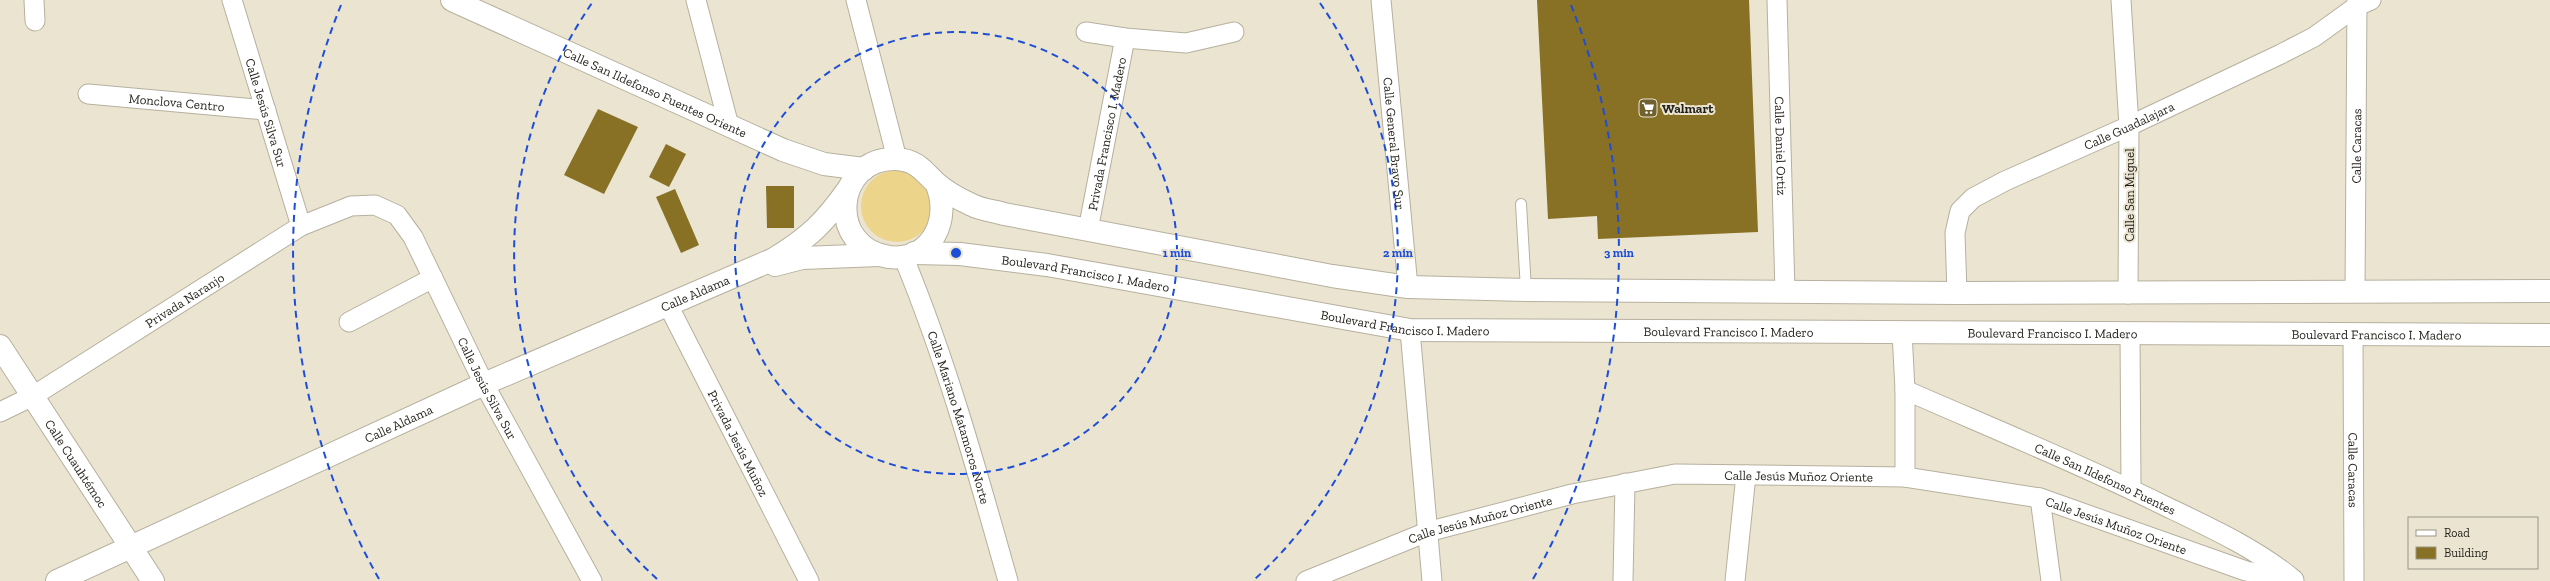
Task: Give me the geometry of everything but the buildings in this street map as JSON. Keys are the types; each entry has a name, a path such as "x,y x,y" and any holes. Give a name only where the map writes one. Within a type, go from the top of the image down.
{"main road":[{"name":"Calle San Ildefonso Fuentes Oriente","path":"466,2 783,150 824,164 864,169"},
{"path":"936,183 943,205 939,228 924,247 908,255 879,255 868,250 852,234 845,211 849,188 864,169 874,163 897,159 920,166 936,183 972,205 1088,230 1332,276 1408,287 1526,290 2128,294 2550,291"},
{"name":"Calle Aldama","path":"56,581 484,384 774,259 803,241 819,227 849,188"},
{"name":"Boulevard Francisco I. Madero","path":"908,255 960,254 1047,265 1410,330 2550,335"},
{"name":"Calle Aldama","path":"743,273 802,258 879,255"},
{"name":"Calle Cuauhtémoc","path":"0,346 153,581"}],"street":[{"path":"34,0 35,21"},
{"name":"Calle Jesús Silva Sur","path":"232,0 301,226"},
{"path":"696,0 729,126"},
{"path":"856,0 897,159"},
{"name":"Calle General Bravo Sur","path":"1380,0 1408,287"},
{"name":"Calle Daniel Ortiz","path":"1777,0 1785,292"},
{"name":"Calle San Miguel","path":"2121,0 2129,126 2128,294"},
{"name":"Calle Guadalajara","path":"1957,293 1955,233 1960,211 1973,198 2005,180 2129,126 2281,54 2314,37 2362,2"},
{"name":"Calle Caracas","path":"2355,292 2362,2"},
{"path":"1086,32 1125,38 1186,43 1234,32"},
{"name":"Privada Francisco I. Madero","path":"1088,230 1125,38"},
{"name":"Monclova Centro","path":"88,94 266,110"},
{"name":"Calle Jesús Silva Sur","path":"375,205 397,215 413,237 484,384 592,581"},
{"name":"Privada Naranjo","path":"0,412 33,396 301,226 352,206 375,205"},
{"name":"Calle Mariano Matamoros Norte","path":"908,255 957,405 1008,581"},
{"path":"349,322 433,278"},
{"name":"Privada Jesús Muñoz","path":"668,305 809,581"},
{"path":"1410,330 1432,581"},
{"path":"1902,332 1905,390 1905,477"},
{"path":"2130,333 2131,489"},
{"name":"Calle Caracas","path":"2353,335 2354,581"},
{"name":"Calle San Ildefonso Fuentes","path":"1905,390 2131,489 2275,564 2296,580"},
{"name":"Calle Jesús Muñoz Oriente","path":"1306,581 1427,532 1572,494 1675,474 1905,477 2040,498 2246,571 2296,580"},
{"path":"1735,581 1746,475"},
{"path":"1623,581 1625,483"},
{"path":"2040,498 2051,581"}],"lane":[{"path":"1521,204 1526,290"}],"shaded area":[{"path":"897,170 917,176 927,186 933,206 927,226 917,236 897,242 877,236 867,226 861,206 867,186 877,176"}],"place":[{"name":"Walmart","path":"1648,108"}]}
